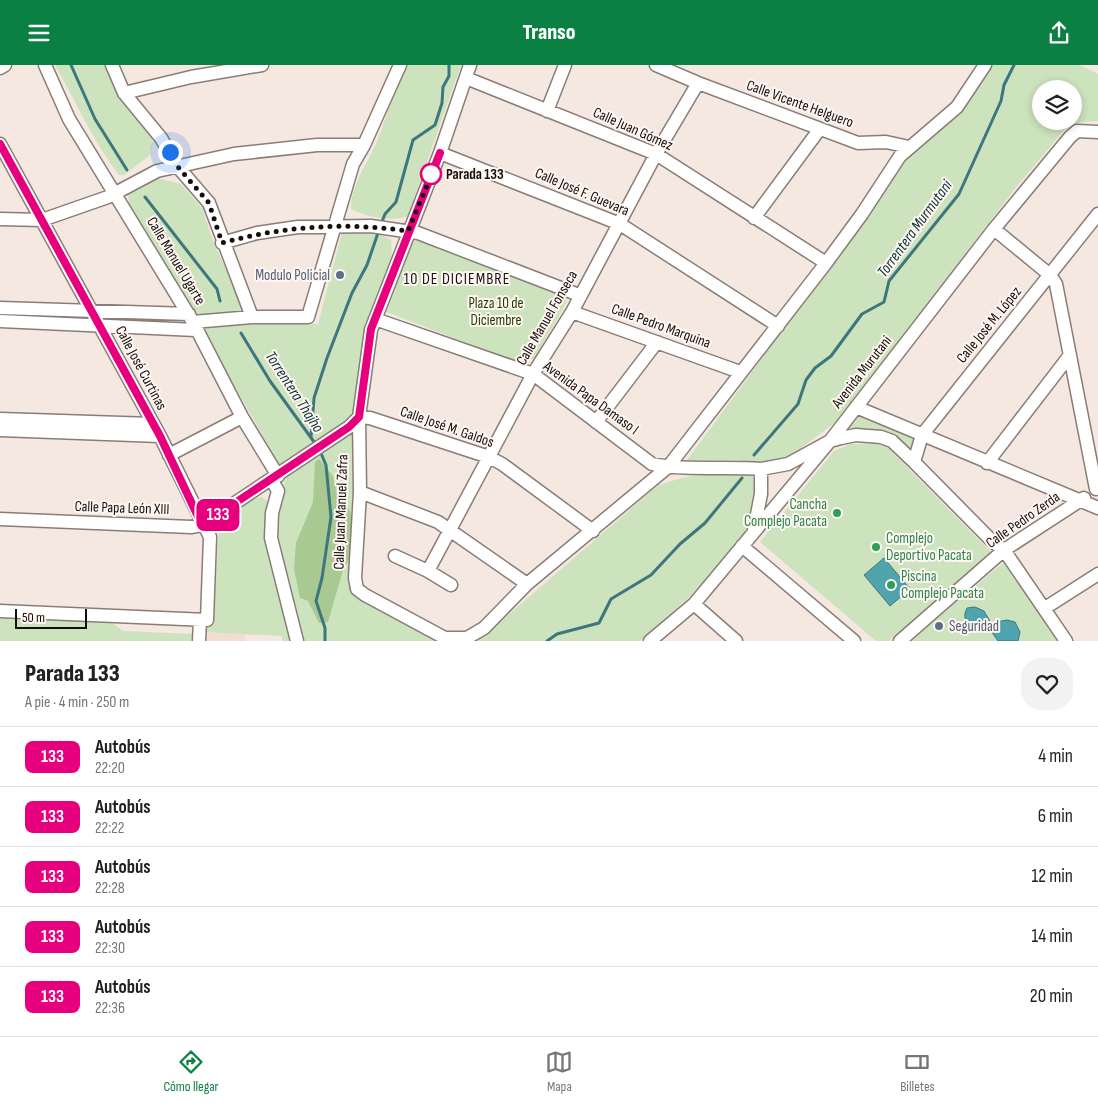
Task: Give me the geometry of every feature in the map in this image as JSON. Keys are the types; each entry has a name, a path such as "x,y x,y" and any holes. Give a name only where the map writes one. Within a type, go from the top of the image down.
{"street":[{"path":"0,68 5,65"},
{"name":"Calle Manuel Ugarte","path":"44,65 69,119 193,322 274,477 278,491 272,513 271,538 297,641"},
{"path":"112,65 124,93 161,138 178,167 209,203 222,243 252,317"},
{"path":"124,93 191,77 262,65"},
{"path":"0,321 100,326 193,322 252,317 308,317 333,227 353,165 400,65"},
{"name":"Calle Juan Manuel Zafra","path":"470,65 440,153 371,329 359,417 360,492 355,578 357,589 365,595 445,638 454,639 467,638 484,628 526,584"},
{"path":"547,111 565,65"},
{"name":"Calle Vicente Helguero","path":"656,65 698,83 858,143 886,142 909,147"},
{"path":"360,492 438,522 526,584 593,531 668,467 826,263 862,214 900,156 956,107 984,65"},
{"name":"Calle Juan Gómez","path":"466,78 656,154 826,263"},
{"name":"Calle Manuel Fonseca","path":"428,571 533,374 572,312 579,295 620,224 656,154 698,83"},
{"path":"754,218 819,129"},
{"name":"Avenida Murutani","path":"650,641 694,604 830,441 994,229 1070,137 1077,131 1098,133"},
{"name":"Calle José Curtinas","path":"0,144 160,436 202,525 210,537 204,620 199,641"},
{"path":"0,219 42,220 115,193 157,171 234,154 317,145 364,145"},
{"name":"Calle José F. Guevara","path":"440,153 620,224 778,326"},
{"name":"Calle José M. López","path":"914,462 922,435 1098,214"},
{"path":"222,243 257,233 290,228 370,226 408,231 418,233 579,295"},
{"path":"994,229 1050,275 1056,285 1097,488"},
{"path":"0,308 92,311 193,322"},
{"name":"Calle Pedro Marquina","path":"572,312 740,372"},
{"name":"Avenida Papa Damaso I","path":"375,319 533,374 652,464 668,467 731,466 761,469 788,464 830,441"},
{"path":"596,422 657,342"},
{"path":"987,463 1070,355"},
{"path":"856,407 1098,508"},
{"path":"169,455 242,417"},
{"path":"202,525 323,445 349,427 359,417"},
{"name":"Calle José M. Galdos","path":"359,417 370,418 489,457 502,464 593,531"},
{"path":"0,419 152,424"},
{"path":"0,430 160,436"},
{"path":"830,441 856,435 882,437 892,441 993,543 1004,550 1066,641"},
{"path":"754,532 760,494 761,469"},
{"name":"Calle Pedro Zerda","path":"900,641 1004,550 1097,488"},
{"name":"Calle Papa León XIII","path":"0,519 191,527 202,525"},
{"path":"742,546 854,641"},
{"path":"395,557 428,571 451,585"},
{"path":"1045,608 1098,574"},
{"path":"694,604 736,641"},
{"path":"0,611 204,620"}],"shaded area":[{"path":"204,632 245,634 245,641 203,641"}],"green space":[{"path":"55,65 105,65 121,98 151,134 153,143 149,156 124,175 119,175 93,135"},
{"path":"408,65 461,65 408,216 395,219 379,218 351,209 353,193 379,138 398,84"},
{"path":"990,65 1079,65 1098,74 1098,121 1082,122 1082,80 1032,80 1032,130 1064,130 1014,190 836,422 785,460 763,464 736,460 687,460 839,254 903,160 960,112"},
{"path":"157,178 181,184 202,208 214,244 246,312 195,315 129,204 128,193"},
{"path":"343,229 374,233 391,240 392,258 365,328 354,412 349,419 280,466 202,329 249,321 318,324"},
{"name":"Plaza 10 de Diciembre","path":"422,240 564,295 567,302 534,359 520,361 507,359 387,312 410,246 415,241"},
{"path":"859,413 916,438 911,450 897,438 884,431 877,429 850,429 848,427"},
{"path":"357,428 354,592 439,641 301,641 274,535 277,511 285,480 297,466"},
{"name":"Complejo Deportivo Pacata","path":"850,444 876,444 887,447 991,552 889,641 876,641 760,542 834,451"},
{"path":"319,459 333,476 338,499 349,508 355,528 354,550 343,570 328,622 319,623 308,601 300,598 294,569 296,543 313,502 315,462"},
{"path":"753,472 754,491 747,529 733,550 688,598 640,641 472,641 485,635 655,488 677,479"},
{"path":"262,497 268,502 265,533 293,641 282,641 282,636 204,632 213,623 219,524 238,507"},
{"path":"1003,563 1009,565 1057,641 909,641"},
{"path":"0,617 111,622 123,631 194,634 194,641 0,641"}],"water":[{"name":"Piscina Complejo Pacata","path":"884,558 910,589 890,606 864,575"},
{"path":"975,607 984,611 991,623 1007,620 1015,622 1020,632 1018,641 998,641 991,631 976,627 967,622 965,614 967,608"}],"waterway":[{"name":"Torrentera Thajho","path":"71,65 95,119 127,170"},
{"path":"381,224 385,214 396,202 413,140 435,125 442,103 443,87 449,76 449,65"},
{"name":"Torrentera Murmutani","path":"754,455 798,404 806,380 815,368 831,356 862,314 884,302 889,281 959,194 1001,101 1004,85 1014,65"},
{"name":"Torrentera Thajho","path":"145,197 217,289 220,301"},
{"path":"311,437 314,398 327,358 352,293 367,265 379,230"},
{"name":"Torrentera Thajho","path":"241,333 270,381 317,446"},
{"name":"Torrentera Thajho","path":"320,451 326,465 331,517 322,578 316,601 325,628 325,641"},
{"name":"Torrentera Murmutani","path":"547,641 557,634 599,623 611,599 651,575 680,544 705,523 742,478"}],"bus line":[{"name":"133","path":"0,144 160,436 202,525 278,476 349,427 359,417 371,329 440,153"}],"place":[{"name":"Parada 133","path":"431,174"},
{"name":"Modulo Policial","path":"340,275"},
{"name":"Cancha Complejo Pacata","path":"837,513"},
{"name":"Complejo Deportivo Pacata","path":"876,547"},
{"name":"Piscina Complejo Pacata","path":"891,585"},
{"name":"Seguridad","path":"939,626"}],"district":[{"name":"10 DE DICIEMBRE","path":"457,279"}],"route":[{"path":"170,152 178,167 209,203 222,243 257,233 298,227 370,226 408,231 434,169 431,174"}]}
